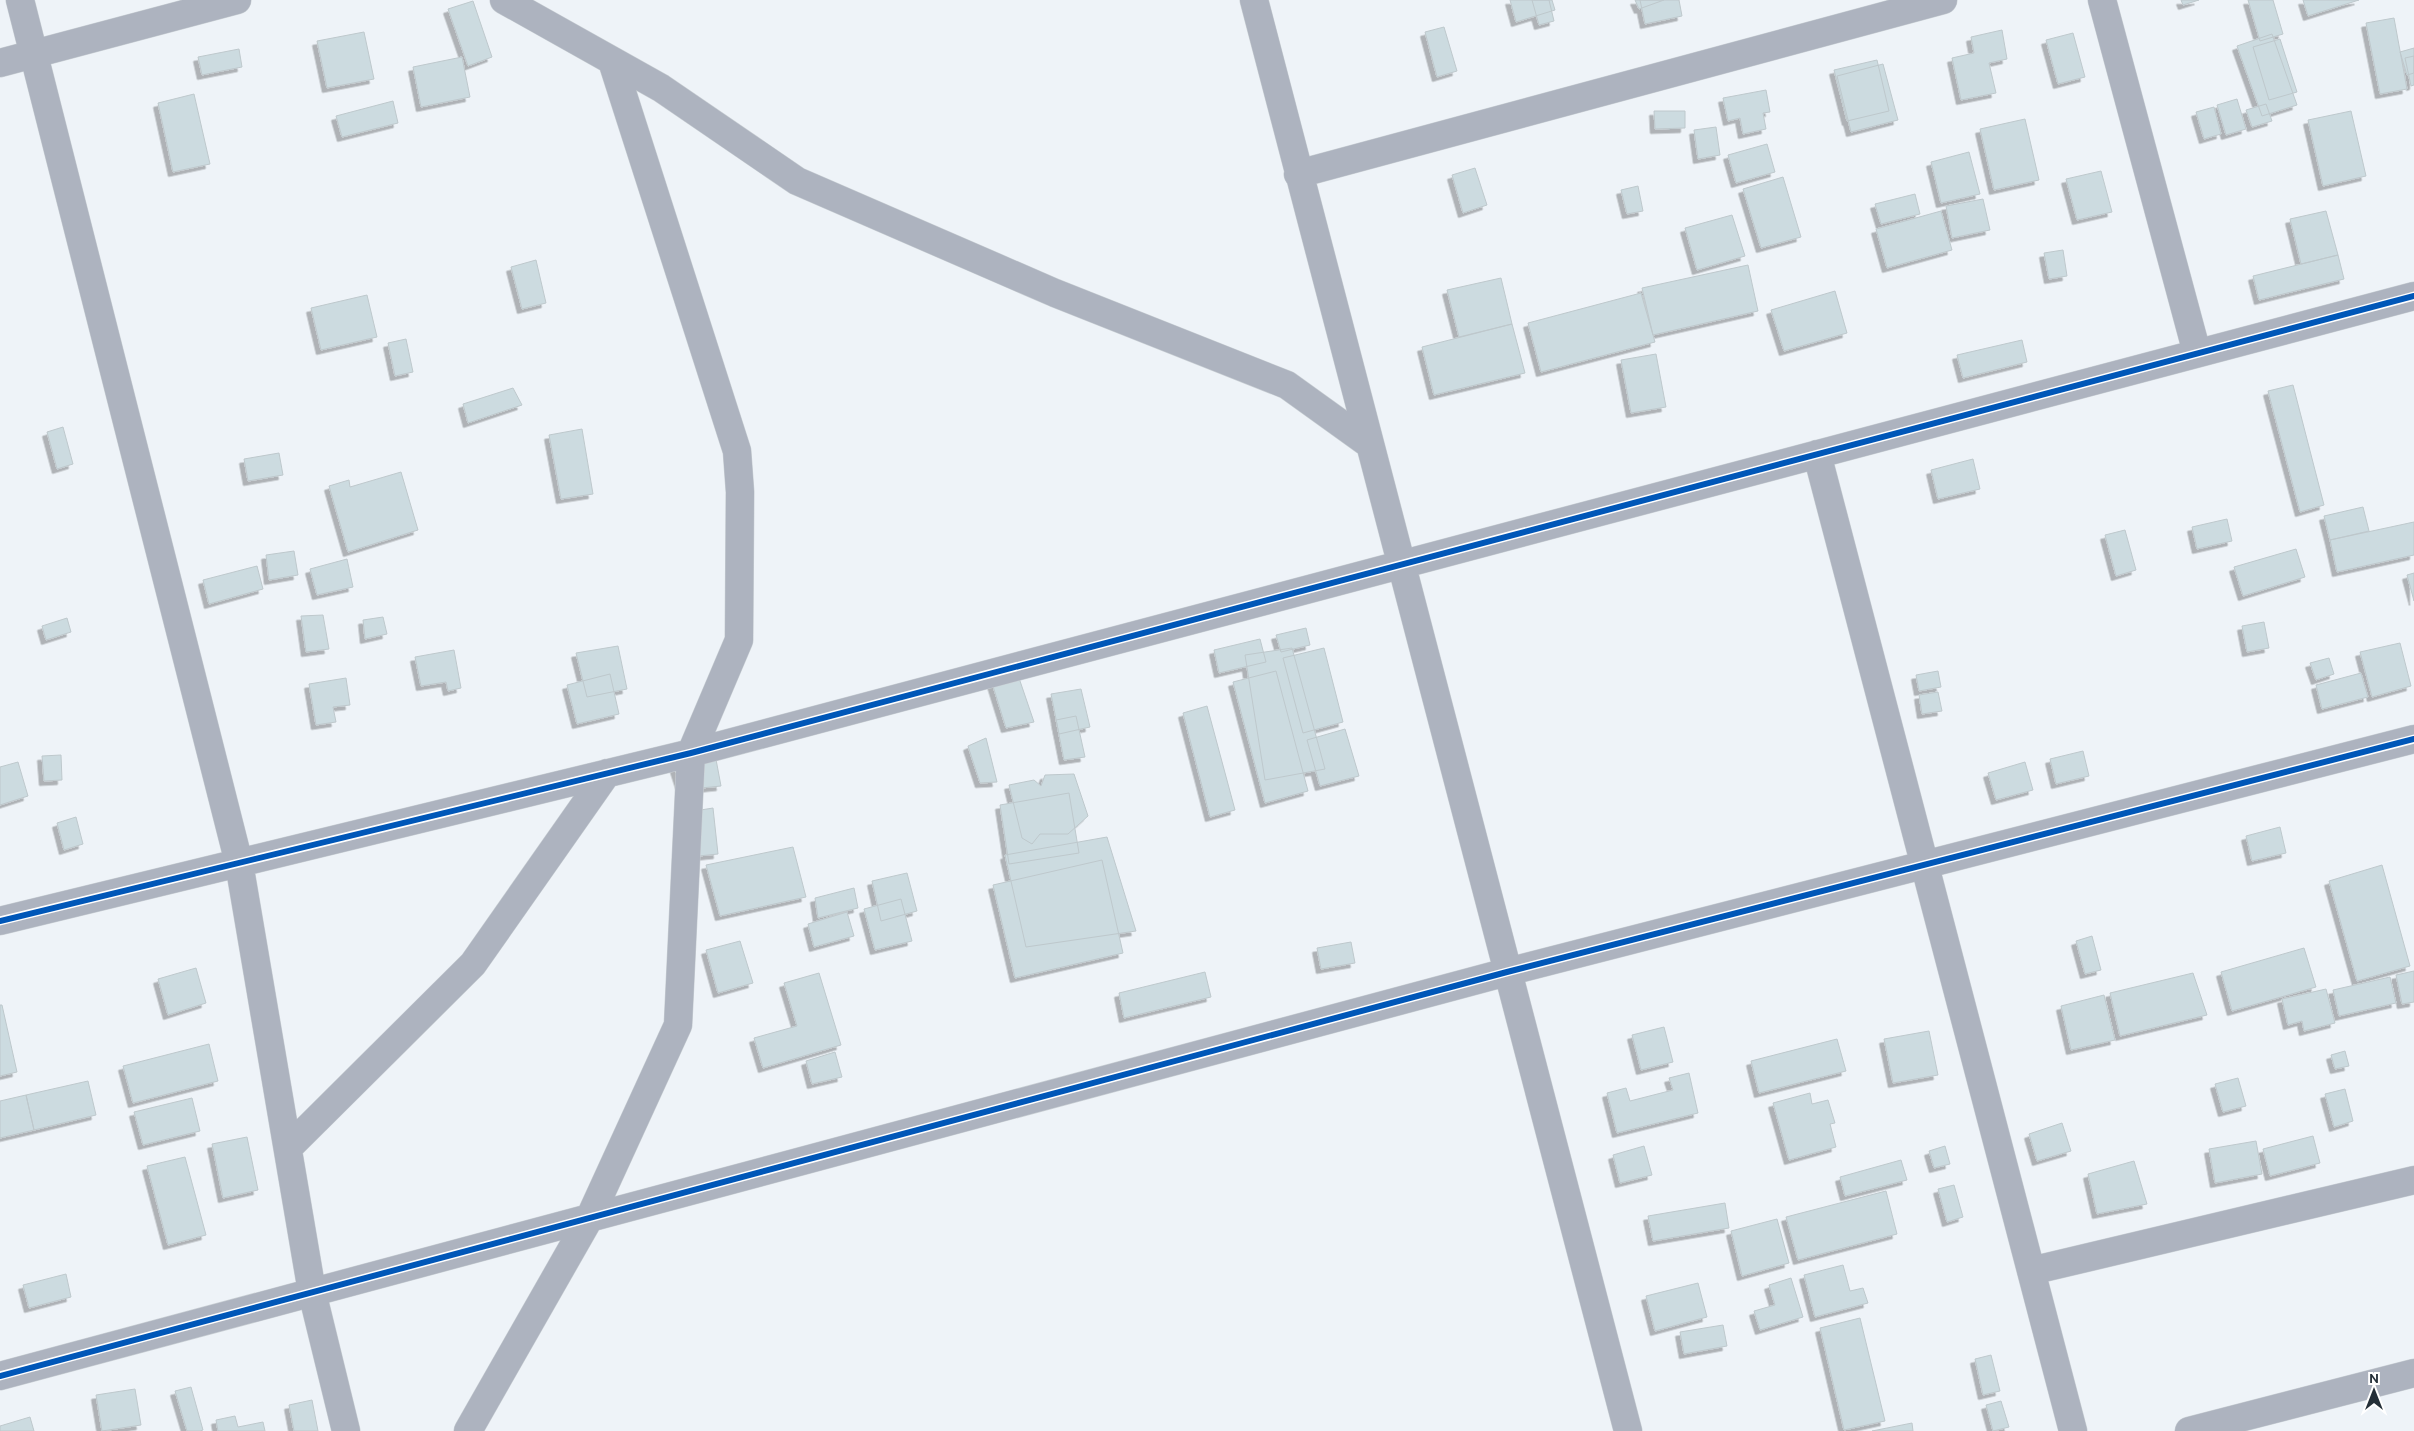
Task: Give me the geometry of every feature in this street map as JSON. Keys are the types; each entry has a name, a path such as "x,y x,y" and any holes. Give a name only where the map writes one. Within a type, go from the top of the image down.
{"street":[{"path":"20,0 239,863 312,1292 346,1431"},
{"path":"0,63 237,0"},
{"path":"504,0 661,88 797,181 1055,293 1287,385 1369,444"},
{"path":"1254,0 1628,1431"},
{"path":"1298,174 1943,0"},
{"path":"2102,0 2197,353"},
{"path":"468,1431 590,1217 678,1025 691,752 739,640 740,492 737,451 612,61"},
{"path":"0,921 691,752 2414,296"},
{"path":"1817,454 2073,1431"},
{"path":"0,1376 1507,972 2414,739"},
{"path":"288,1148 473,964 608,773"},
{"path":"2031,1271 2414,1180"},
{"path":"2189,1431 2414,1374"}],"building":[{"path":"1510,0 1552,0 1555,10 1516,22"},
{"path":"1532,0 1549,0 1554,21 1539,25"},
{"path":"1635,0 1664,0 1639,9"},
{"path":"1640,0 1679,0 1682,16 1645,24"},
{"path":"2181,0 2199,0 2183,5"},
{"path":"2248,0 2273,0 2283,34 2260,41"},
{"path":"2303,0 2359,0 2308,16"},
{"path":"473,1 492,57 468,66 448,9"},
{"path":"2394,18 2407,89 2380,94 2366,23"},
{"path":"1444,27 1457,71 1437,77 1425,32"},
{"path":"2002,30 2007,59 1989,63 1996,93 1961,100 1952,58 1974,53 1971,37"},
{"path":"364,32 374,79 327,88 317,41"},
{"path":"2073,33 2085,77 2058,84 2046,40"},
{"path":"2272,34 2297,105 2262,116 2237,46"},
{"path":"2280,39 2297,92 2269,100 2253,47"},
{"path":"2414,48 2414,73 2407,75 2400,52"},
{"path":"239,49 242,67 202,75 198,57"},
{"path":"2414,56 2414,85 2411,86 2405,58"},
{"path":"462,57 470,97 421,107 413,67"},
{"path":"1877,60 1889,111 1847,121 1834,70"},
{"path":"1883,64 1898,120 1851,132 1837,76"},
{"path":"1766,90 1770,112 1763,113 1766,129 1743,134 1740,118 1728,121 1723,98"},
{"path":"194,94 210,164 173,172 158,103"},
{"path":"2237,99 2246,129 2226,135 2217,105"},
{"path":"393,101 398,123 342,137 336,116"},
{"path":"2266,104 2272,121 2252,127 2246,110"},
{"path":"2214,107 2221,134 2204,139 2196,112"},
{"path":"1654,111 1685,111 1685,128 1655,129"},
{"path":"2351,111 2366,176 2323,186 2308,120"},
{"path":"2025,119 2039,180 1994,190 1980,129"},
{"path":"1716,127 1720,155 1698,159 1694,130"},
{"path":"1767,144 1775,172 1736,183 1728,155"},
{"path":"1969,152 1980,194 1941,203 1931,162"},
{"path":"1475,168 1487,205 1463,213 1452,175"},
{"path":"2101,171 2112,212 2077,220 2066,179"},
{"path":"1783,177 1801,237 1761,248 1743,189"},
{"path":"1638,186 1643,211 1627,214 1621,190"},
{"path":"1915,194 1920,214 1881,224 1875,204"},
{"path":"1983,199 1990,230 1952,238 1946,206"},
{"path":"1941,211 1952,250 1887,268 1876,229"},
{"path":"2326,211 2338,255 2301,264 2290,219"},
{"path":"1732,215 1745,256 1697,270 1685,228"},
{"path":"2063,250 2067,276 2049,279 2044,253"},
{"path":"2338,255 2344,279 2259,300 2253,276"},
{"path":"536,260 546,303 522,309 511,267"},
{"path":"1748,265 1758,311 1653,335 1642,288"},
{"path":"1501,278 1512,324 1459,337 1447,290"},
{"path":"1835,291 1847,333 1784,351 1771,310"},
{"path":"1641,293 1655,342 1541,372 1528,323"},
{"path":"367,295 377,337 321,350 311,308"},
{"path":"1512,324 1525,373 1434,395 1422,347"},
{"path":"406,339 413,372 395,376 388,343"},
{"path":"2022,340 2027,362 1963,378 1957,355"},
{"path":"1656,354 1666,407 1631,413 1621,360"},
{"path":"2293,385 2324,505 2300,512 2268,391"},
{"path":"513,388 522,405 468,423 463,404"},
{"path":"63,427 73,464 57,469 47,432"},
{"path":"582,429 593,494 561,499 549,435"},
{"path":"279,453 283,475 248,481 244,459"},
{"path":"1973,459 1980,489 1938,499 1931,470"},
{"path":"401,472 418,530 348,552 329,486 349,480 350,487"},
{"path":"2363,507 2369,531 2330,540 2324,516"},
{"path":"2227,519 2232,541 2197,549 2192,527"},
{"path":"2414,522 2414,555 2337,572 2330,540"},
{"path":"2125,530 2136,570 2116,576 2105,535"},
{"path":"2296,549 2305,577 2243,596 2234,567"},
{"path":"294,551 298,575 269,580 266,555"},
{"path":"347,559 353,587 317,595 310,569"},
{"path":"257,566 263,589 209,604 203,580"},
{"path":"2414,573 2414,601 2407,575"},
{"path":"323,615 329,649 306,652 301,616"},
{"path":"383,617 387,634 365,639 363,620"},
{"path":"67,618 71,632 46,640 42,626"},
{"path":"2264,622 2269,648 2247,652 2242,626"},
{"path":"1306,628 1310,645 1281,652 1276,635"},
{"path":"1260,639 1266,662 1219,673 1214,650"},
{"path":"2400,643 2411,686 2372,697 2360,652"},
{"path":"618,646 627,689 587,697 576,653"},
{"path":"1292,648 1325,769 1265,780 1245,655"},
{"path":"1324,648 1343,722 1303,733 1283,658"},
{"path":"454,650 461,688 448,691 446,682 421,686 415,657"},
{"path":"2329,658 2334,674 2316,680 2310,663"},
{"path":"1276,671 1308,791 1265,803 1233,682"},
{"path":"1938,671 1941,687 1919,691 1916,675"},
{"path":"2361,673 2368,697 2322,709 2316,685"},
{"path":"610,674 619,714 577,724 567,685"},
{"path":"346,678 350,705 333,707 336,722 316,725 309,684"},
{"path":"1019,678 1034,722 1006,728 992,683"},
{"path":"1081,689 1090,727 1059,734 1051,694"},
{"path":"1938,692 1942,711 1922,714 1919,695"},
{"path":"1207,706 1235,810 1210,817 1183,713"},
{"path":"1076,716 1085,757 1064,760 1056,720"},
{"path":"1345,729 1359,776 1320,786 1307,740"},
{"path":"986,738 997,782 980,783 968,746"},
{"path":"2083,751 2089,776 2056,784 2050,759"},
{"path":"715,754 721,786 682,790 673,762"},
{"path":"61,755 62,780 44,781 42,756"},
{"path":"18,762 28,796 0,805 0,767"},
{"path":"2025,762 2033,790 1996,800 1988,773"},
{"path":"1074,774 1088,816 1068,834 1040,834 1032,844 1022,838 1009,785 1034,780 1041,786 1045,775"},
{"path":"1069,793 1079,853 1009,864 1000,805"},
{"path":"713,808 718,854 689,857 682,813"},
{"path":"76,817 83,844 64,850 57,823"},
{"path":"2280,827 2286,853 2252,861 2246,836"},
{"path":"1107,837 1136,931 1026,947 1005,855"},
{"path":"793,847 806,897 720,916 706,865"},
{"path":"1102,860 1123,953 1015,978 993,885"},
{"path":"2382,865 2410,966 2357,981 2329,881"},
{"path":"907,873 917,911 881,921 872,881"},
{"path":"854,888 858,908 818,918 815,898"},
{"path":"901,899 912,941 875,950 864,909"},
{"path":"847,912 854,936 814,947 808,924"},
{"path":"2092,936 2101,970 2085,974 2076,941"},
{"path":"740,941 753,983 718,993 706,950"},
{"path":"1351,942 1355,963 1321,969 1317,948"},
{"path":"2304,948 2316,987 2232,1011 2221,972"},
{"path":"196,968 206,1003 168,1015 158,979"},
{"path":"2414,971 2414,1002 2402,1004 2396,975"},
{"path":"1205,972 1211,997 1124,1018 1119,993"},
{"path":"819,973 841,1045 763,1068 754,1038 797,1026 784,983"},
{"path":"2193,973 2207,1015 2120,1036 2110,993"},
{"path":"2390,977 2396,1003 2339,1016 2333,990"},
{"path":"2326,989 2335,1023 2304,1031 2302,1021 2288,1025 2282,999"},
{"path":"2104,995 2115,1040 2071,1050 2061,1006"},
{"path":"0,1005 2,1005 17,1072 0,1076"},
{"path":"1664,1027 1673,1062 1641,1070 1632,1035"},
{"path":"1929,1031 1938,1075 1893,1083 1884,1039"},
{"path":"1837,1039 1846,1071 1759,1093 1751,1061"},
{"path":"209,1044 218,1081 133,1103 123,1066"},
{"path":"2345,1051 2349,1066 2335,1069 2331,1055"},
{"path":"835,1052 842,1077 812,1084 806,1061"},
{"path":"1689,1073 1698,1113 1617,1133 1607,1093 1626,1088 1630,1101 1673,1090 1669,1078"},
{"path":"2238,1078 2246,1106 2223,1112 2215,1084"},
{"path":"88,1081 96,1115 34,1130 26,1095"},
{"path":"2345,1089 2353,1121 2334,1127 2325,1094"},
{"path":"1810,1093 1812,1104 1828,1100 1835,1123 1830,1124 1836,1147 1789,1160 1773,1103"},
{"path":"26,1095 34,1130 0,1138 0,1101"},
{"path":"192,1098 200,1131 143,1145 134,1112"},
{"path":"2062,1123 2071,1151 2037,1161 2029,1134"},
{"path":"2313,1136 2320,1163 2270,1176 2263,1149"},
{"path":"247,1137 258,1190 223,1198 212,1144"},
{"path":"2256,1141 2262,1174 2215,1183 2209,1149"},
{"path":"1644,1146 1652,1175 1620,1183 1613,1155"},
{"path":"1945,1146 1950,1164 1934,1168 1929,1151"},
{"path":"185,1157 206,1235 168,1245 147,1166"},
{"path":"1901,1160 1907,1180 1845,1196 1840,1177"},
{"path":"2134,1161 2147,1204 2097,1214 2088,1174"},
{"path":"1954,1185 1963,1217 1947,1222 1938,1189"},
{"path":"1886,1191 1897,1234 1798,1260 1786,1217"},
{"path":"1725,1203 1729,1228 1653,1241 1648,1216"},
{"path":"1777,1219 1789,1263 1742,1276 1731,1231"},
{"path":"1843,1265 1850,1291 1863,1288 1868,1303 1815,1317 1804,1275"},
{"path":"66,1274 71,1297 29,1308 23,1285"},
{"path":"1791,1278 1803,1317 1760,1330 1754,1311 1775,1305 1769,1285"},
{"path":"1698,1283 1707,1317 1655,1331 1646,1296"},
{"path":"1860,1318 1885,1421 1844,1430 1820,1328"},
{"path":"1723,1325 1727,1346 1684,1354 1680,1332"},
{"path":"1991,1355 2000,1391 1983,1395 1975,1359"},
{"path":"191,1387 203,1430 200,1431 187,1431 175,1391"},
{"path":"135,1389 141,1425 102,1431 96,1395"},
{"path":"312,1400 318,1431 294,1431 289,1405"},
{"path":"2001,1401 2009,1427 1993,1431 1986,1405"},
{"path":"235,1416 238,1427 263,1422 265,1431 218,1431 216,1420"},
{"path":"30,1417 34,1431 0,1431 0,1426"},
{"path":"1912,1423 1913,1431 1872,1431"}],"cycle path":[{"path":"0,921 691,753 2414,296"},
{"path":"0,1376 1507,972 2414,739"}]}
